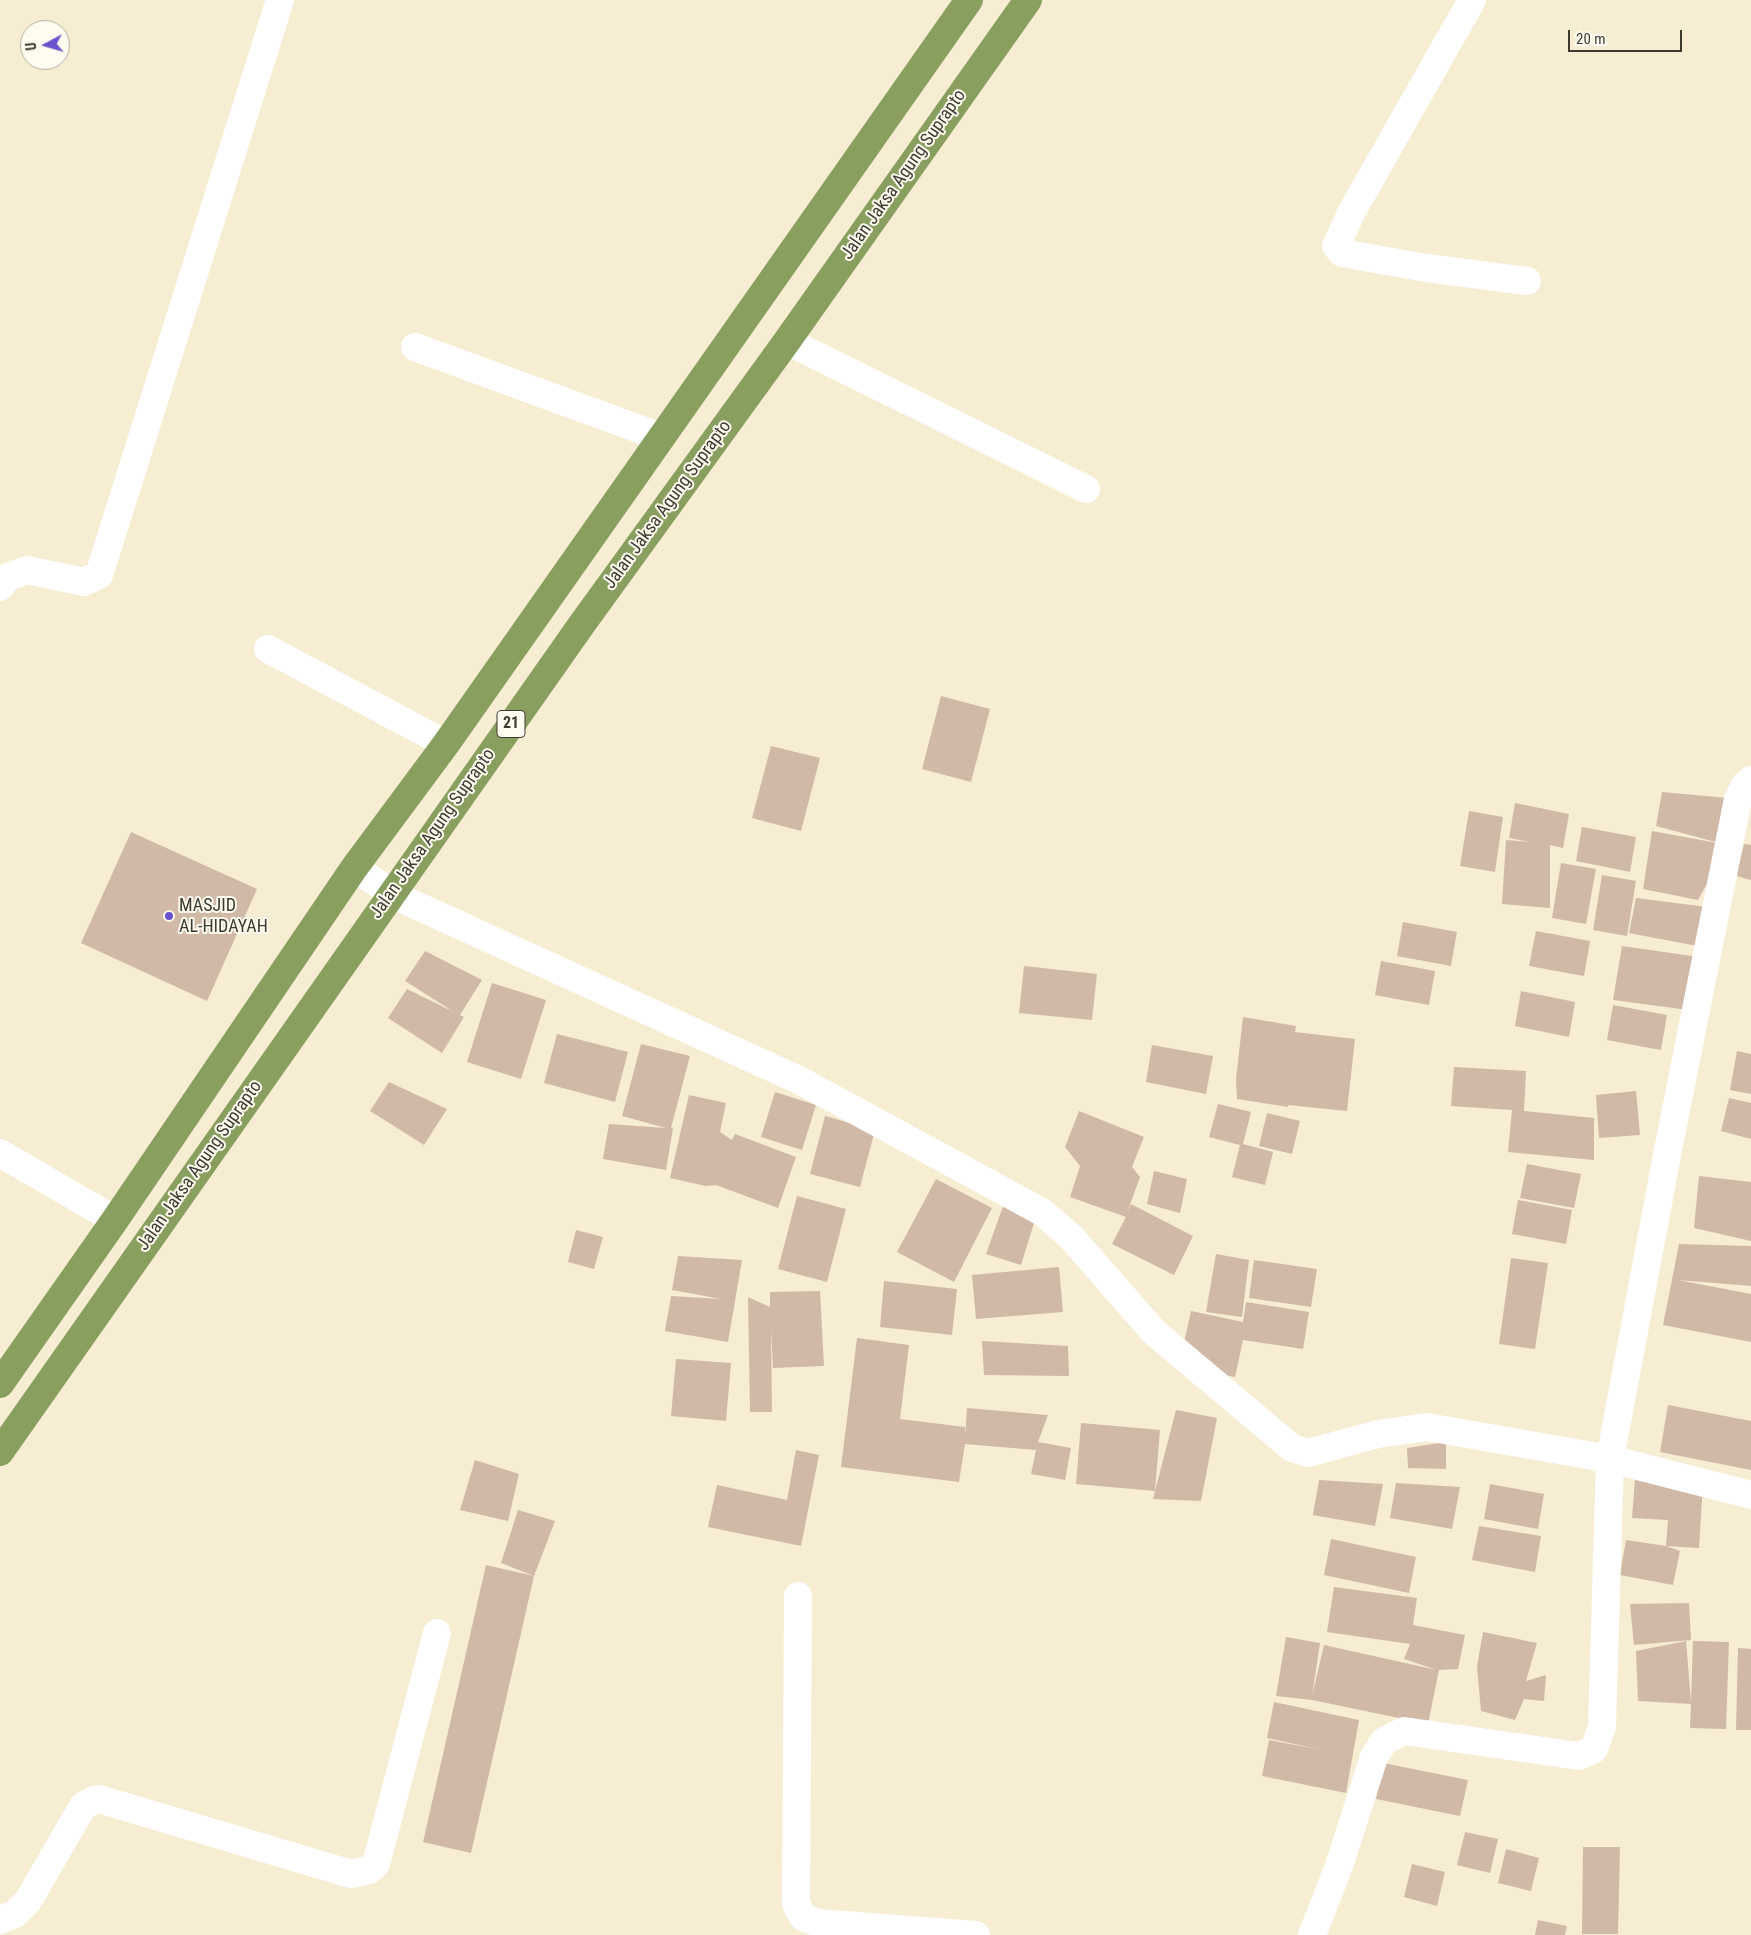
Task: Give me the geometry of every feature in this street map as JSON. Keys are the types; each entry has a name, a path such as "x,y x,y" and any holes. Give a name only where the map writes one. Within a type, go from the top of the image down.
{"highway":[{"name":"21","path":"0,1384 115,1220 354,868 446,744 969,0"},
{"name":"Jalan Jaksa Agung Suprapto","path":"0,1452 588,616 787,341 1028,0"}],"street":[{"path":"0,587 8,578 27,570 84,582 99,575 280,0"},
{"path":"1472,0 1351,213 1336,246 1342,252 1416,266 1527,281"},
{"path":"787,341 1086,489"},
{"path":"416,347 661,437"},
{"path":"268,649 446,744"},
{"path":"1312,1935 1339,1866 1374,1757 1384,1741 1404,1730 1579,1756 1594,1749 1602,1727 1610,1459 1666,1160 1738,799 1745,785 1751,780"},
{"path":"354,868 392,893 800,1080 1042,1212 1071,1237 1154,1332 1292,1448 1308,1453 1378,1434 1427,1427 1610,1459 1751,1495"},
{"path":"0,1153 115,1220"},
{"path":"798,1596 796,1904 803,1917 818,1923 976,1935"},
{"path":"0,1920 15,1914 28,1901 83,1806 100,1799 351,1874 369,1870 376,1864 437,1633"}],"building":[{"path":"941,696 990,709 971,782 922,769"},
{"path":"771,746 820,758 801,831 752,818"},
{"path":"1662,792 1738,799 1729,845 1698,900 1643,889 1652,831 1723,844 1656,826"},
{"path":"1515,803 1569,814 1563,848 1550,845 1550,908 1502,904 1506,840 1530,842 1509,838"},
{"path":"1469,811 1503,817 1495,872 1460,866"},
{"path":"1582,827 1636,837 1630,872 1576,861"},
{"name":"MASJID AL-HIDAYAH","path":"131,832 257,889 207,1001 81,943"},
{"path":"1744,844 1751,845 1751,880 1736,876"},
{"path":"1561,863 1596,869 1586,924 1552,918"},
{"path":"1602,875 1636,881 1627,936 1593,930"},
{"path":"1636,898 1707,907 1708,948 1629,933"},
{"path":"1403,922 1457,932 1451,966 1397,956"},
{"path":"1536,931 1590,941 1584,976 1529,966"},
{"path":"1622,946 1706,958 1696,1011 1613,1000"},
{"path":"425,951 482,980 460,1015 464,1017 442,1053 388,1018 407,989 454,1012 405,981"},
{"path":"1381,961 1435,971 1429,1005 1375,995"},
{"path":"1024,966 1097,974 1092,1020 1019,1013"},
{"path":"492,983 546,1000 521,1079 467,1062"},
{"path":"1521,991 1575,1002 1569,1037 1515,1026"},
{"path":"1613,1005 1667,1015 1661,1050 1607,1040"},
{"path":"1243,1017 1296,1026 1295,1032 1355,1039 1347,1111 1288,1105 1288,1107 1237,1099 1236,1079"},
{"path":"557,1034 628,1052 615,1102 544,1083"},
{"path":"641,1044 690,1056 671,1128 673,1128 666,1170 603,1159 609,1124 666,1128 622,1116"},
{"path":"1152,1045 1213,1056 1206,1094 1146,1082"},
{"path":"1737,1051 1751,1054 1751,1094 1730,1090"},
{"path":"1454,1067 1526,1071 1524,1111 1594,1118 1594,1160 1508,1152 1512,1110 1451,1106"},
{"path":"389,1082 447,1109 424,1145 370,1111"},
{"path":"1636,1091 1640,1135 1599,1138 1596,1095"},
{"path":"775,1092 816,1105 802,1150 761,1137"},
{"path":"689,1095 726,1103 720,1132 732,1140 735,1134 796,1157 778,1208 716,1185 706,1186 670,1178"},
{"path":"1729,1098 1751,1103 1751,1139 1721,1131"},
{"path":"1218,1104 1251,1112 1243,1144 1273,1152 1265,1185 1232,1177 1240,1145 1209,1137"},
{"path":"1079,1111 1144,1137 1132,1167 1140,1177 1127,1213 1131,1204 1193,1236 1174,1275 1112,1244 1126,1217 1070,1197 1080,1166 1065,1147"},
{"path":"1267,1113 1300,1121 1292,1154 1259,1146"},
{"path":"825,1116 875,1130 860,1187 810,1174"},
{"path":"1527,1164 1581,1174 1574,1208 1520,1198"},
{"path":"1154,1171 1187,1179 1180,1213 1147,1204"},
{"path":"1699,1176 1751,1182 1751,1241 1694,1228"},
{"path":"936,1179 992,1208 954,1282 897,1252"},
{"path":"797,1196 846,1209 827,1282 778,1269"},
{"path":"1006,1198 1038,1210 1021,1265 986,1254"},
{"path":"1518,1200 1572,1210 1566,1244 1512,1234"},
{"path":"576,1230 603,1237 594,1269 568,1262"},
{"path":"1679,1244 1751,1246 1751,1286 1678,1280 1751,1294 1751,1342 1663,1325"},
{"path":"1216,1254 1249,1260 1242,1317 1206,1312"},
{"path":"678,1256 742,1260 728,1342 665,1331 671,1296 721,1299 672,1290"},
{"path":"1511,1258 1548,1263 1535,1349 1499,1344"},
{"path":"1254,1260 1317,1269 1311,1307 1249,1298"},
{"path":"1059,1267 1063,1312 976,1319 972,1275"},
{"path":"884,1281 957,1289 952,1335 880,1327"},
{"path":"820,1291 824,1366 773,1368 771,1328 772,1412 750,1412 748,1297 770,1307 770,1292"},
{"path":"1246,1302 1309,1312 1303,1349 1243,1340 1235,1377 1179,1365 1191,1311 1243,1322"},
{"path":"857,1338 909,1345 900,1419 965,1427 965,1437 967,1408 1048,1415 1038,1442 1071,1448 1065,1480 1031,1474 1036,1450 965,1444 959,1482 841,1467"},
{"path":"982,1341 1068,1346 1069,1376 984,1375"},
{"path":"676,1359 731,1363 726,1421 671,1416"},
{"path":"1668,1405 1751,1421 1751,1470 1660,1452"},
{"path":"1176,1410 1217,1418 1201,1501 1153,1499"},
{"path":"1081,1423 1160,1430 1155,1491 1076,1484"},
{"path":"1446,1442 1446,1469 1408,1468 1407,1448"},
{"path":"796,1450 819,1455 801,1546 708,1527 717,1485 787,1500"},
{"path":"475,1460 519,1474 508,1521 460,1510"},
{"path":"1635,1478 1703,1483 1699,1548 1666,1546 1668,1520 1632,1518"},
{"path":"1319,1480 1383,1484 1375,1526 1313,1515"},
{"path":"1396,1483 1460,1487 1452,1529 1390,1518"},
{"path":"1490,1484 1544,1494 1538,1529 1484,1519"},
{"path":"518,1510 555,1521 534,1576 501,1563"},
{"path":"1479,1526 1541,1536 1535,1572 1472,1560"},
{"path":"1331,1539 1416,1557 1409,1593 1324,1575"},
{"path":"1626,1540 1666,1546 1680,1551 1673,1585 1620,1575"},
{"path":"486,1565 534,1576 471,1853 423,1842"},
{"path":"1334,1587 1417,1598 1413,1625 1465,1635 1458,1669 1439,1670 1428,1724 1312,1700 1276,1696 1286,1637 1320,1643 1312,1696 1324,1645 1437,1670 1404,1659 1410,1644 1327,1632"},
{"path":"1689,1603 1691,1640 1634,1645 1630,1604"},
{"path":"1483,1632 1537,1643 1526,1681 1546,1675 1544,1701 1524,1699 1515,1720 1481,1711 1477,1667"},
{"path":"1686,1641 1691,1701 1693,1641 1729,1642 1726,1729 1690,1728 1691,1704 1638,1701 1636,1651"},
{"path":"1738,1648 1751,1649 1751,1730 1736,1730"},
{"path":"1274,1702 1359,1720 1346,1793 1262,1776 1269,1740 1322,1750 1267,1738"},
{"path":"1383,1763 1468,1780 1460,1816 1376,1799"},
{"path":"1465,1832 1498,1839 1490,1873 1457,1865"},
{"path":"1583,1847 1620,1847 1618,1934 1582,1934"},
{"path":"1506,1849 1539,1858 1531,1891 1498,1883"},
{"path":"1412,1864 1445,1872 1437,1906 1404,1897"},
{"path":"1538,1920 1567,1926 1565,1935 1535,1935"}],"place":[{"name":"MASJID AL-HIDAYAH","path":"169,916"}]}
